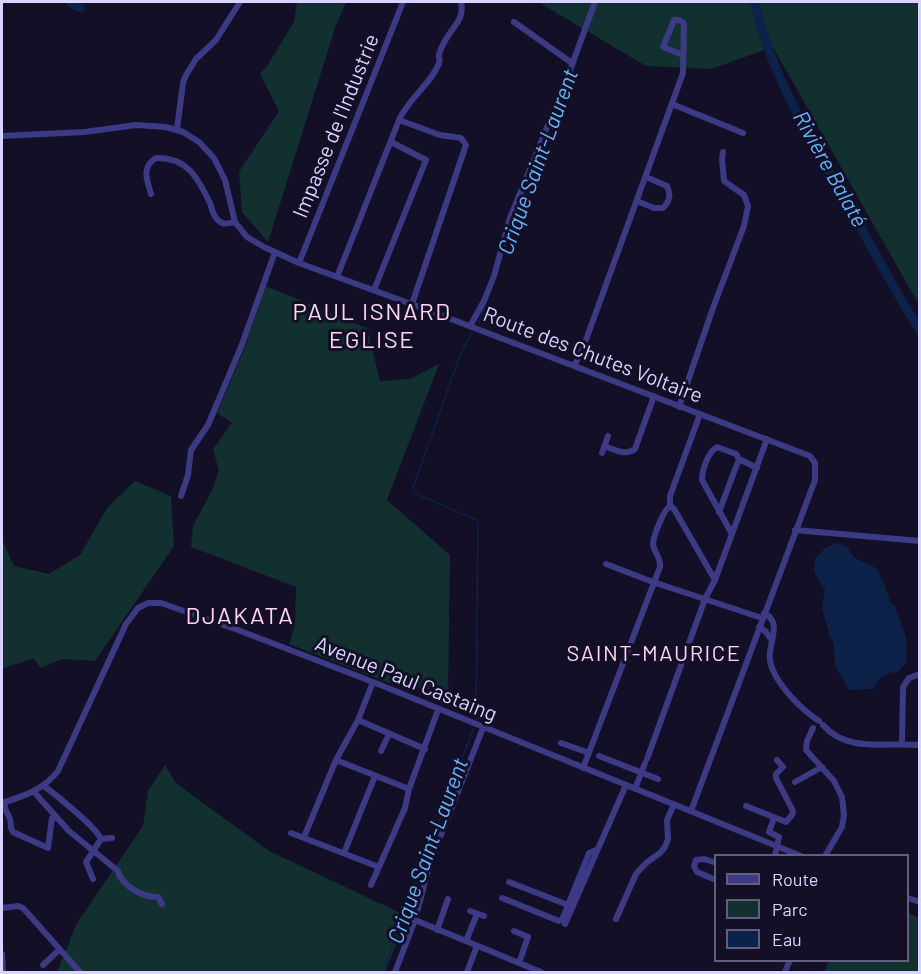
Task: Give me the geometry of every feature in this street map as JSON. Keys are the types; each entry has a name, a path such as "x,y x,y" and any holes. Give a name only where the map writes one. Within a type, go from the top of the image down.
{"street":[{"path":"177,129 186,75 196,59 216,40 240,2"},
{"name":"Impasse de l'Industrie","path":"299,263 403,2"},
{"path":"337,277 399,120 405,108 440,63 439,54 445,40 450,36 461,17 461,2"},
{"path":"470,326 484,302 494,276 510,218 595,2"},
{"path":"574,366 584,348 683,73 684,23 674,20 663,47 683,55"},
{"path":"514,22 572,63"},
{"path":"670,29 683,34"},
{"path":"672,104 743,133"},
{"path":"399,120 440,135 461,138 466,145 412,304"},
{"name":"Route des Chutes Voltaire","path":"2,136 84,132 136,125 177,129 199,142 214,158 225,180 236,222 250,240 299,263 806,454 814,461 815,480 795,530"},
{"path":"374,290 426,160 391,142"},
{"path":"679,407 744,226 747,201 741,192 723,181 723,152"},
{"path":"151,195 146,170 148,164 156,158 175,160 190,169 219,222 226,224 236,222"},
{"path":"638,201 654,208 663,208 671,194 667,186 646,177"},
{"path":"181,496 188,475 191,450 208,424 241,347 275,252"},
{"path":"605,446 624,452 635,449 654,396"},
{"path":"700,414 670,496 670,506 674,509 715,580"},
{"path":"602,453 608,436"},
{"path":"635,789 767,439"},
{"path":"732,534 703,482 702,475 711,451 716,447 736,454 739,459 757,468"},
{"path":"719,512 739,459"},
{"path":"583,768 660,567 661,560 653,542 665,510 670,506"},
{"path":"690,811 795,530 920,541"},
{"path":"606,564 705,599 771,617 774,623 770,659 772,668 780,682 818,727 854,744 920,745"},
{"name":"Avenue Paul Castaing","path":"3,803 34,792 44,786 58,771 126,624 134,612 148,603 161,603 373,682 798,854"},
{"path":"759,627 771,639"},
{"path":"902,743 903,687 909,678 920,674"},
{"path":"304,837 336,760 358,720 373,682"},
{"path":"371,885 405,808 409,789 438,710"},
{"path":"358,720 425,749"},
{"path":"395,972 415,920 430,863 480,727"},
{"path":"818,727 810,735 806,750 822,766 838,789 842,797 844,815 842,827 826,854"},
{"path":"381,751 389,734"},
{"path":"561,743 589,753"},
{"path":"599,756 658,779"},
{"path":"336,760 409,789"},
{"path":"746,806 786,822 792,815 793,811 776,778 776,774 783,767 777,760"},
{"path":"795,782 822,766"},
{"path":"344,852 375,776"},
{"path":"565,924 626,785"},
{"path":"44,786 90,825 101,839"},
{"path":"34,792 56,818 107,864 118,871 119,877 138,893 158,897 162,904"},
{"path":"3,803 13,832 44,847 48,848 52,818 56,818"},
{"path":"616,919 636,874 665,847 668,839 667,820 674,804"},
{"path":"774,818 769,832 779,837 775,854"},
{"path":"291,833 379,867"},
{"path":"101,839 112,838"},
{"path":"93,879 86,862 101,839"},
{"path":"502,898 559,921 562,920 589,853 596,850"},
{"path":"714,862 696,860 694,866 697,872 714,879"},
{"path":"509,882 568,906"},
{"path":"437,930 448,899"},
{"path":"2,908 21,906 80,972"},
{"path":"466,941 481,915 470,911"},
{"path":"415,920 538,972"},
{"path":"514,931 528,937 519,963"},
{"path":"467,972 477,946"},
{"path":"43,965 60,949"},
{"path":"2,954 3,972"}],"green space":[{"path":"297,2 346,2 336,25 268,242 242,212 239,172 279,111 260,74 294,22"},
{"path":"538,2 919,2 919,305 773,47 711,69 646,66"},
{"path":"266,286 367,328 380,381 410,379 439,364 387,500 450,555 448,693 389,683 289,644 295,625 296,587 191,547 193,526 219,471 213,449 232,423 217,413 243,352"},
{"path":"135,481 171,496 174,546 95,661 62,659 41,668 33,658 2,669 2,540 14,566 49,574 80,555 107,508"},
{"path":"165,765 176,783 269,851 407,916 385,972 57,972 77,923 143,826 148,791"},
{"path":"909,913 919,918 919,972 824,972 829,962 909,962"}],"water":[{"path":"835,543 846,546 855,558 878,569 906,637 907,662 898,672 883,676 874,689 849,690 835,665 834,643 830,637 822,608 825,590 814,572 815,559 825,548"}],"waterway":[{"path":"70,2 80,8"},
{"name":"Rivière Balaté","path":"755,2 772,57 796,112 894,288 920,330"},
{"name":"Crique Saint-Laurent","path":"571,77 581,47"},
{"name":"Crique Saint-Laurent","path":"504,250 536,162"},
{"name":"Crique Saint-Laurent","path":"479,323 486,303"},
{"name":"Crique Saint-Laurent","path":"472,333 462,350 413,488 415,493 478,521 476,719"},
{"name":"Crique Saint-Laurent","path":"383,972 473,729"}],"district":[{"name":"PAUL ISNARD EGLISE","path":"372,326"},
{"name":"DJAKATA","path":"240,616"},
{"name":"SAINT-MAURICE","path":"654,654"}]}
